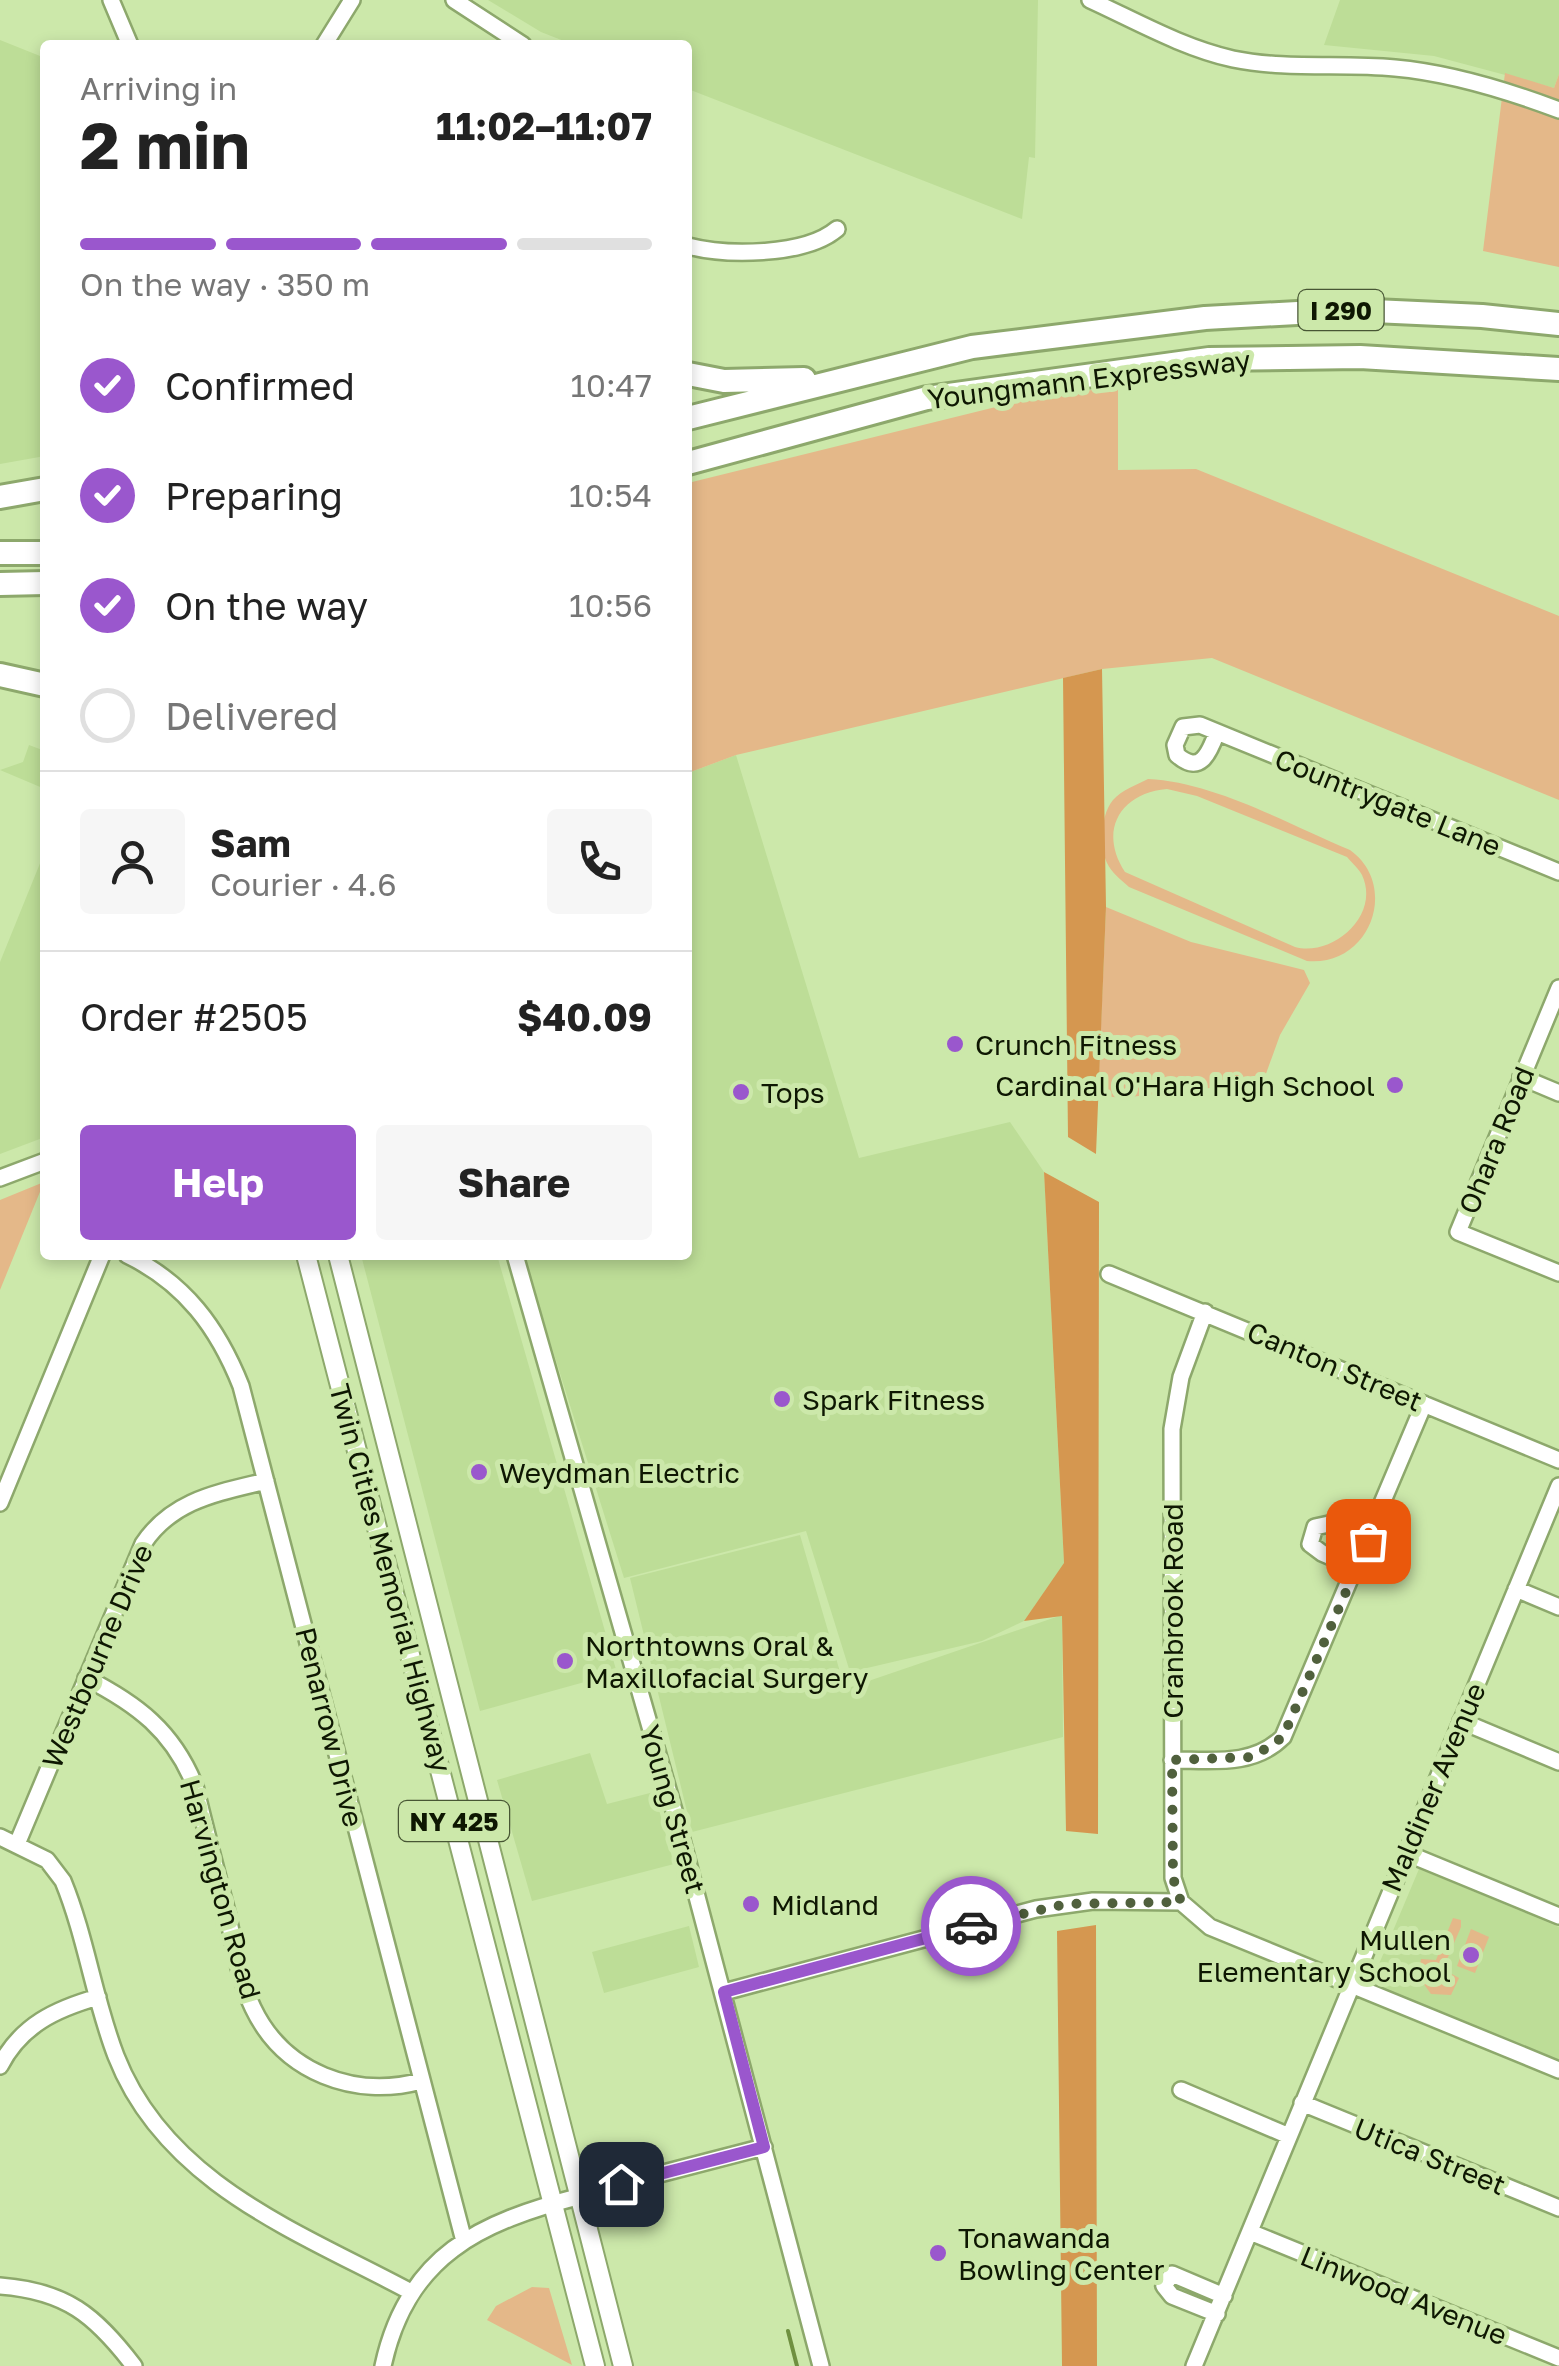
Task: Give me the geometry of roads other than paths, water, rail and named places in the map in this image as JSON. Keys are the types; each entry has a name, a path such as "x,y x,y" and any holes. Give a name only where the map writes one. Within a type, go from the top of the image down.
{"highway":[{"name":"Youngmann Expressway","path":"692,417 972,347 1205,318 1352,310 1559,324"},
{"name":"Youngmann Expressway","path":"692,462 927,398 1210,359 1360,356 1559,368"},
{"path":"692,375 724,382 863,376"},
{"path":"0,498 40,490"},
{"path":"0,553 40,552"},
{"path":"0,584 40,583"},
{"path":"0,674 40,684"}],"main road":[{"name":"Twin Cities Memorial Highway","path":"307,1260 596,2366"},
{"name":"Twin Cities Memorial Highway","path":"339,1260 623,2366"}],"street":[{"path":"111,0 128,40"},
{"path":"327,40 352,0"},
{"path":"454,0 517,40"},
{"path":"1090,0 1168,36 1234,59 1300,67 1396,68 1468,80 1559,110"},
{"path":"692,247 766,251 826,238 837,229"},
{"name":"Countrygate Lane","path":"1217,732 1559,872"},
{"name":"Ohara Road","path":"1559,988 1458,1232 1559,1273"},
{"path":"1521,1077 1559,1093"},
{"path":"0,1178 40,1163"},
{"path":"0,1503 100,1260"},
{"name":"Penarrow Drive","path":"135,1260 195,1304 220,1339 242,1386 464,2240"},
{"name":"Young Street","path":"516,1260 724,1992 821,2366"},
{"name":"Canton Street","path":"1109,1274 1559,1460"},
{"name":"Cranbrook Road","path":"1181,1902 1173,1878 1172,1429 1181,1378 1206,1312"},
{"path":"1172,1760 1253,1757 1283,1737 1424,1404"},
{"name":"Westbourne Drive","path":"17,1844 142,1544 160,1521 188,1502 266,1480"},
{"name":"Maldiner Avenue","path":"1196,2365 1559,1486"},
{"path":"1357,1568 1322,1553 1310,1544 1310,1535 1315,1527 1329,1524 1368,1541"},
{"path":"1516,1589 1559,1607"},
{"name":"Harvington Road","path":"86,1678 142,1710 181,1755 195,1786 246,1992 262,2026 299,2063 332,2080 370,2088 421,2081"},
{"path":"1461,1721 1559,1762"},
{"path":"0,1837 47,1860 64,1881 110,2041 130,2086 163,2135 187,2160 246,2204 412,2292"},
{"path":"1406,1853 1559,1916"},
{"path":"724,1992 1036,1909 1093,1902 1181,1902 1210,1927 1559,2070"},
{"path":"0,2066 14,2043 38,2021 59,2009 98,1997"},
{"path":"1181,2090 1288,2136"},
{"name":"Utica Street","path":"1302,2103 1559,2208"},
{"path":"621,2184 764,2147"},
{"path":"383,2366 395,2326 412,2292 464,2240 510,2216 580,2196"},
{"name":"Linwood Avenue","path":"1250,2232 1559,2358"},
{"path":"1217,2314 1172,2296 1164,2286 1172,2274 1224,2296"},
{"path":"0,2286 48,2294 83,2311 112,2337 134,2366"}],"waterway":[{"path":"788,2331 797,2366"}],"place":[{"name":"Crunch Fitness","path":"955,1044"},
{"name":"Cardinal O'Hara High School","path":"1395,1085"},
{"name":"Tops","path":"741,1092"},
{"name":"Spark Fitness","path":"782,1399"},
{"name":"Weydman Electric","path":"479,1472"},
{"name":"Northtowns Oral & Maxillofacial Surgery","path":"565,1661"},
{"name":"Midland","path":"751,1904"},
{"name":"Mullen Elementary School","path":"1471,1955"},
{"name":"Tonawanda Bowling Center","path":"938,2253"}]}
